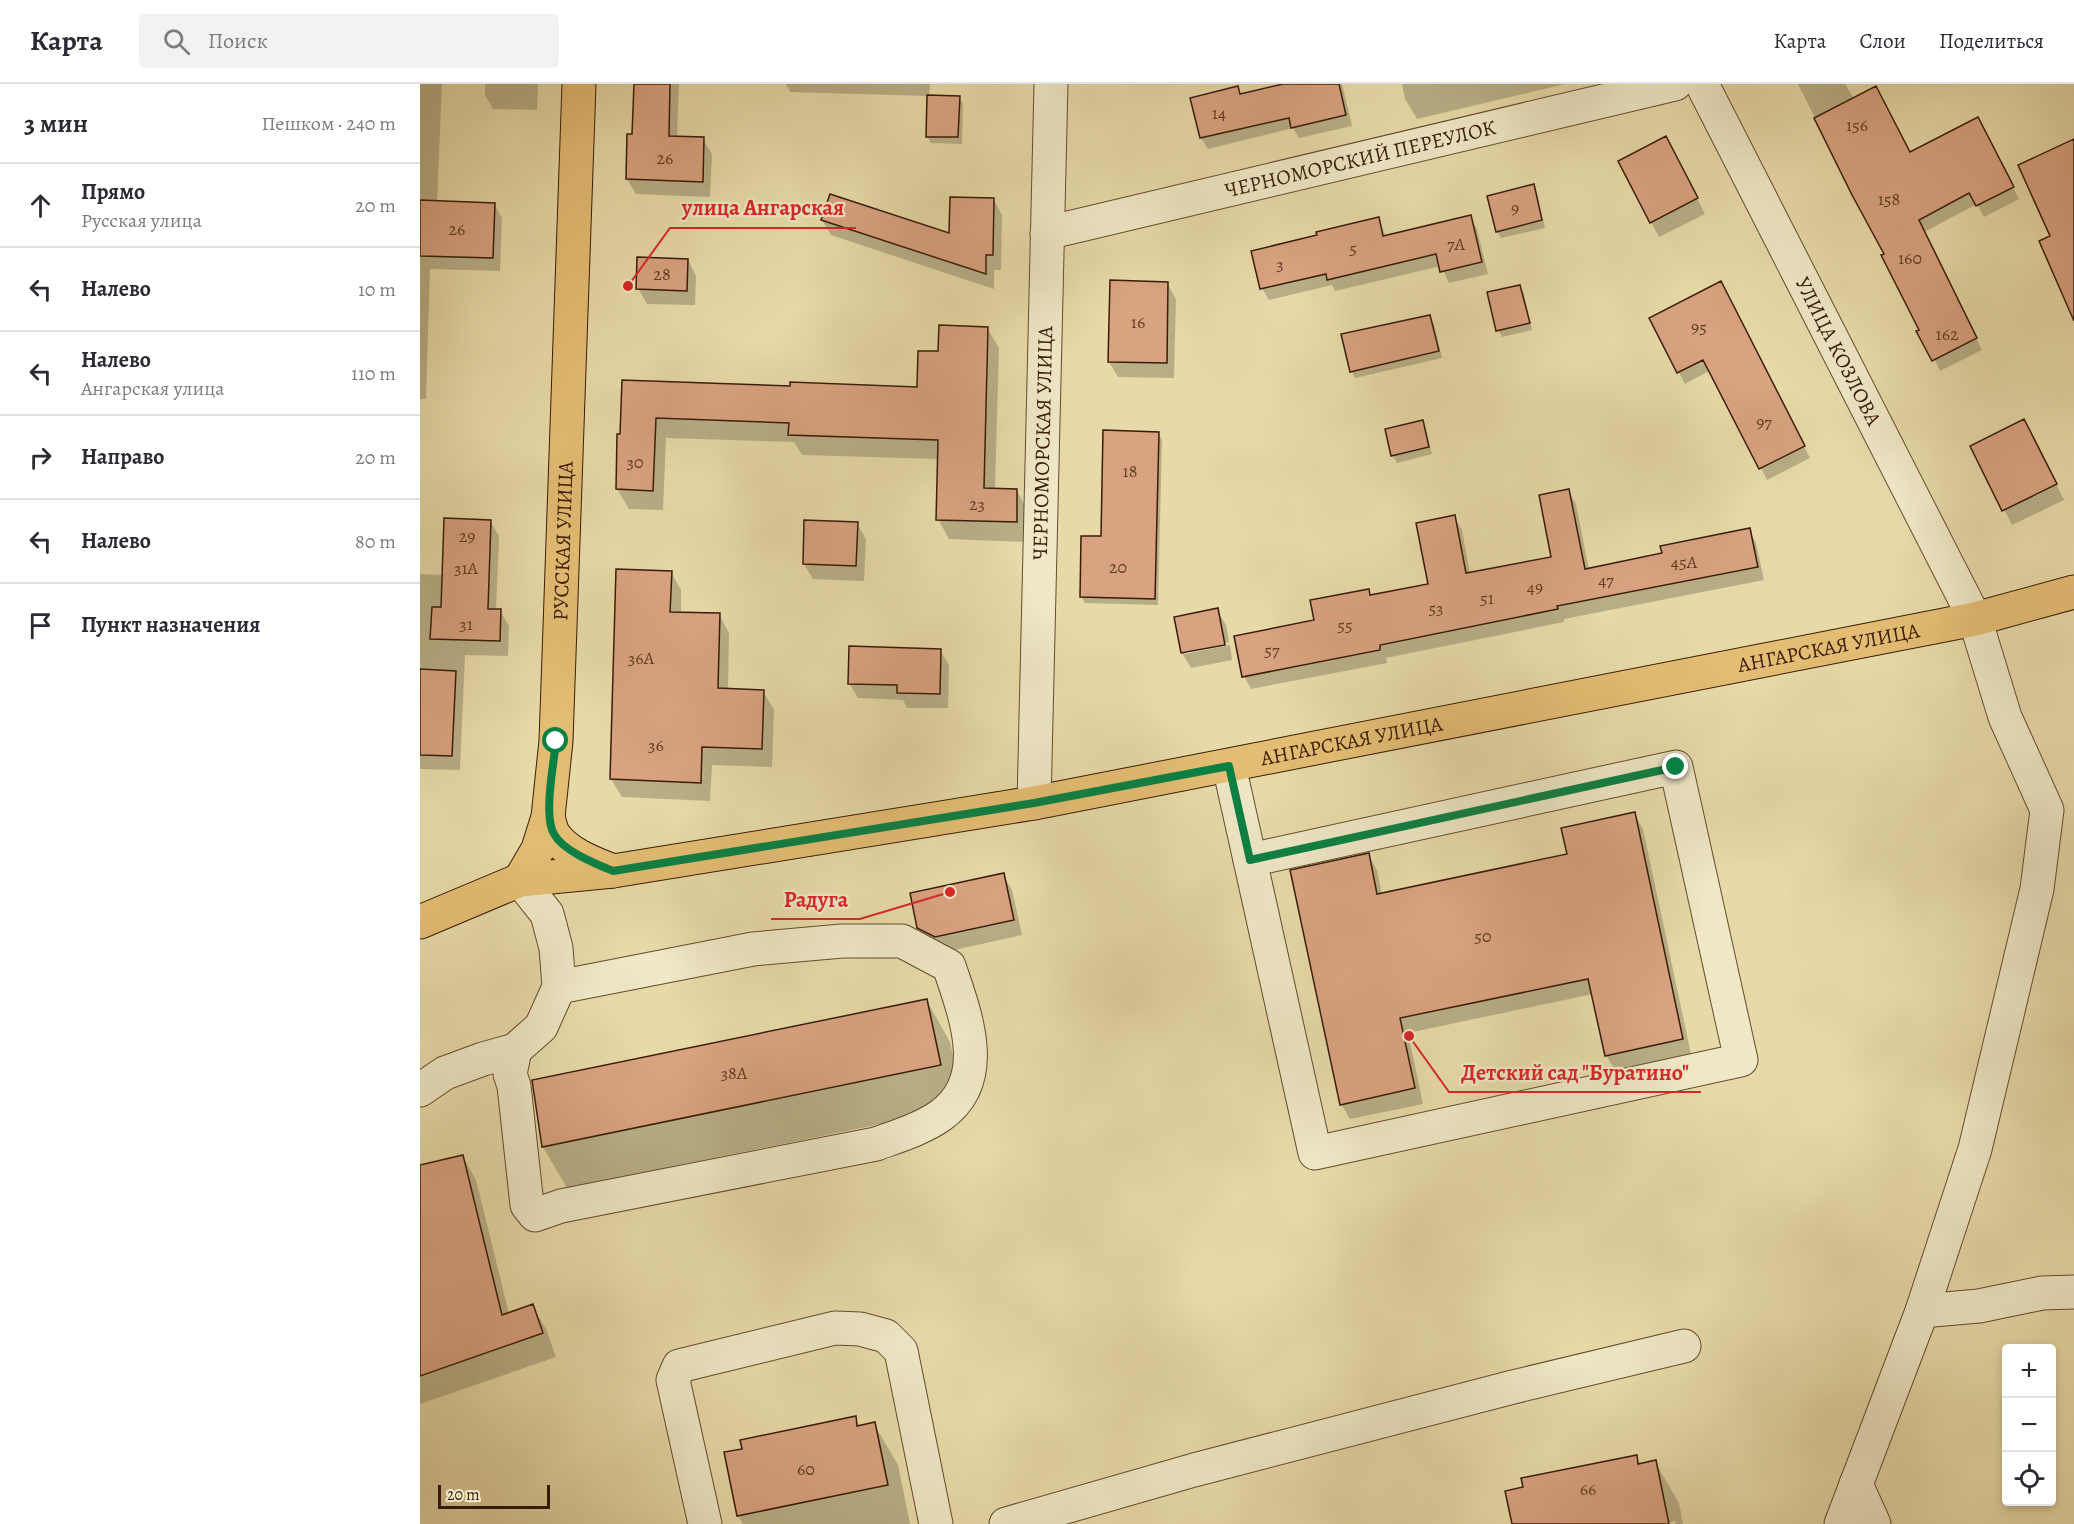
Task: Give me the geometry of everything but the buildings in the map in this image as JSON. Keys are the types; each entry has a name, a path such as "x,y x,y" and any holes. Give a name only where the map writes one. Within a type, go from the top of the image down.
{"main road":[{"name":"РУССКАЯ УЛИЦА","path":"520,880 538,849 548,817 556,741 579,84"},
{"name":"АНГАРСКАЯ УЛИЦА","path":"520,880 613,871 1034,803 1976,619 2074,592"},
{"path":"548,817 554,835 572,851 588,861 613,871"},
{"path":"420,922 520,880"}],"street":[{"name":"ЧЕРНОМОРСКАЯ УЛИЦА","path":"1034,803 1051,84"},
{"name":"ЧЕРНОМОРСКИЙ ПЕРЕУЛОК","path":"1047,233 1675,84"},
{"name":"УЛИЦА КОЗЛОВА","path":"1702,84 1976,619 2005,717 2047,810 2037,889 1976,1149 1922,1311 1841,1524"},
{"path":"1229,766 1315,1153 1741,1060 1676,767 1250,860"},
{"path":"420,1090 445,1073 515,1050 541,1027 559,987 556,948 547,914 520,880"},
{"path":"515,1050 510,1074 514,1086 527,1205 535,1215 561,1206 876,1144 917,1129 942,1115 965,1090 971,1062 966,1020 949,966 902,941 842,941 753,949 559,987"},
{"path":"1922,1311 1979,1306 2042,1293 2074,1292"},
{"path":"705,1524 673,1380 679,1366 835,1328 860,1329 886,1336 901,1350 936,1524"},
{"path":"1015,1523 1194,1470 1501,1389 1684,1346"},
{"path":"1856,1484 1874,1524"}],"place":[{"name":"улица Ангарская","path":"628,286"},
{"name":"Радуга","path":"950,892"},
{"name":"Детский сад \"Буратино\"","path":"1409,1036"}],"route":[{"path":"556,741 548,817 554,835 588,861 613,871 1034,803 1229,766 1250,860 1676,767"}]}
